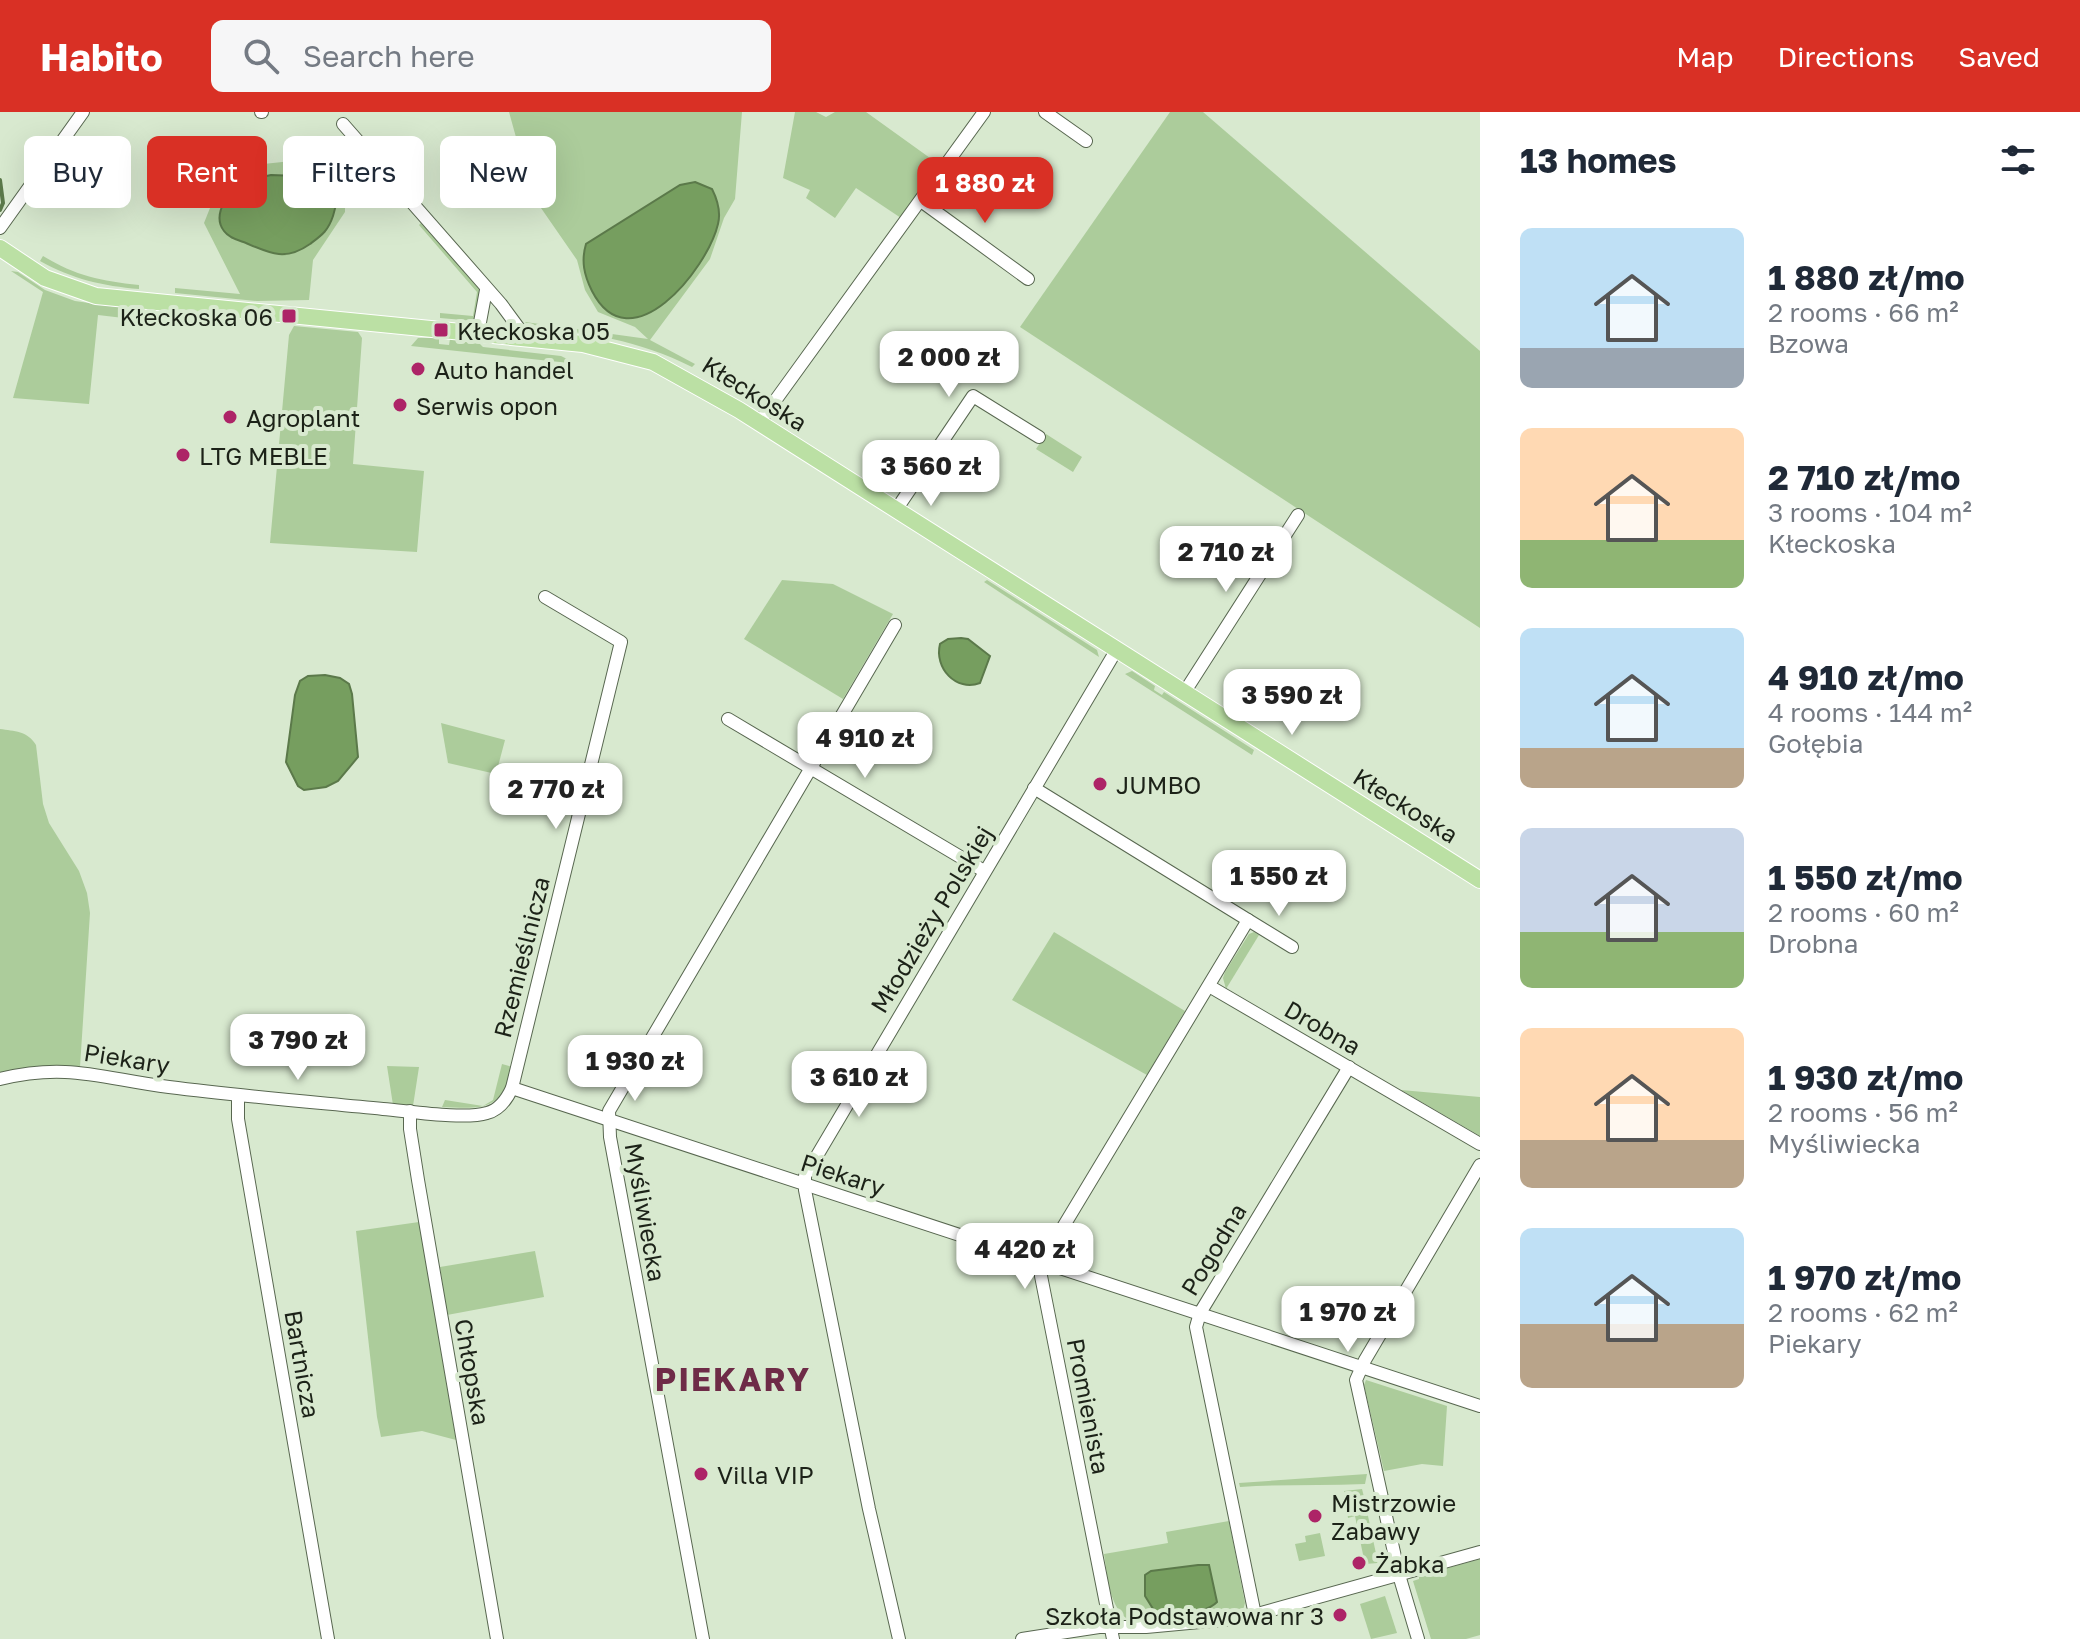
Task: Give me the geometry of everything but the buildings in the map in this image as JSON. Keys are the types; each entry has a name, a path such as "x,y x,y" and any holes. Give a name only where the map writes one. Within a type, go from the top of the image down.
{"main road":[{"name":"Kłeckoska","path":"0,248 45,278 96,296 583,344 643,358 676,372 1480,880"}],"street":[{"path":"0,228 83,112"},
{"path":"759,423 984,112"},
{"path":"1045,112 1086,141"},
{"path":"343,124 501,304 526,338"},
{"path":"921,201 1028,279"},
{"path":"478,333 486,290"},
{"path":"896,510 973,396 1039,437"},
{"path":"1184,693 1298,515"},
{"name":"Rzemieślnicza","path":"512,1088 621,642 545,597"},
{"name":"Myśliwiecka","path":"703,1639 609,1111 895,625"},
{"name":"Młodzieży Polskiej","path":"804,1184 805,1176 1117,649"},
{"path":"728,719 984,871"},
{"path":"1034,788 1292,947"},
{"path":"1042,1262 1248,920"},
{"name":"Drobna","path":"1209,986 1480,1144"},
{"name":"Pogodna","path":"1255,1615 1196,1327 1200,1313 1349,1067"},
{"name":"Piekary","path":"0,1079 27,1072 58,1070 238,1095 472,1115 489,1113 502,1105 512,1088 1480,1406"},
{"name":"Bartnicza","path":"238,1095 238,1119 328,1639"},
{"name":"Chłopska","path":"410,1111 418,1180 497,1639"},
{"path":"1418,1639 1399,1575 1356,1380 1480,1165"},
{"path":"804,1184 866,1494 899,1639"},
{"name":"Promienista","path":"1042,1262 1041,1276 1111,1633"},
{"path":"1022,1639 1099,1627 1111,1633 1255,1615 1480,1552"}],"shaded area":[{"path":"509,112 742,112 735,199 724,218 710,259 650,340 695,364 692,367 632,344 529,326 525,322 648,339 635,327 598,312 585,290 577,260 541,208 556,208 556,136 516,136"},
{"path":"795,112 816,112 826,117 835,112 866,112 937,163 901,218 856,188 835,218 806,198 810,190 783,178"},
{"path":"1170,112 1203,112 1480,351 1480,628 1020,327"},
{"path":"283,162 283,208 345,208 313,260 309,300 257,301 175,293 175,288 240,294 204,223 210,208 267,208 267,164"},
{"path":"283,175 283,208 335,208 327,229 310,244 293,253 278,254 263,250 231,237 221,224 221,208 267,208 267,176"},
{"path":"695,182 712,189 719,215 711,243 699,264 665,302 646,314 626,318 608,311 592,291 587,279 584,262 586,244 680,185"},
{"path":"421,223 482,292 474,321 440,318 440,313 473,316 477,292 419,225"},
{"path":"43,256 78,273 139,285 139,289 76,277 40,261"},
{"path":"11,271 18,272 45,290 75,301 167,314 166,323 98,315 89,404 13,398 43,292"},
{"path":"294,326 358,332 362,338 353,464 424,471 417,552 270,543 289,335"},
{"path":"418,338 439,338 439,344 449,345 450,339 483,347 561,356 569,363 411,346"},
{"path":"1046,434 1082,457 1073,472 1036,449"},
{"path":"782,580 833,584 893,614 843,699 744,639"},
{"path":"987,580 1097,650 1099,657 984,582"},
{"path":"948,639 968,639 990,656 980,683 971,685 955,681 940,661 940,644"},
{"path":"1132,671 1155,686 1154,690 1162,695 1164,692 1254,750 1252,755 1125,674"},
{"path":"308,676 340,678 349,684 358,757 338,781 326,787 304,790 298,786 286,762 295,695 300,681"},
{"path":"441,723 505,740 496,774 448,763"},
{"path":"0,729 25,734 36,745 43,804 49,823 79,871 87,893 90,913 80,1067 42,1066 0,1074"},
{"path":"1054,932 1185,1011 1147,1075 1012,1000"},
{"path":"1254,932 1259,935 1226,989 1225,972 1249,934"},
{"path":"502,1064 513,1067 503,1092 496,1100 484,1106 493,1100"},
{"path":"387,1066 419,1067 413,1106 393,1105"},
{"path":"1401,1090 1480,1097 1480,1136"},
{"path":"445,1100 482,1106 468,1108 442,1107"},
{"path":"419,1222 456,1440 422,1431 381,1437 377,1417 356,1231"},
{"path":"535,1251 544,1297 447,1315 440,1267"},
{"path":"1366,1380 1447,1406 1443,1466 1422,1464 1384,1471 1364,1385"},
{"path":"1367,1474 1365,1484 1240,1487 1239,1483"},
{"path":"1362,1489 1378,1563 1365,1564 1355,1516 1348,1518 1344,1491"},
{"path":"1229,1521 1245,1603 1243,1610 1136,1623 1120,1612 1111,1594 1104,1554 1168,1543 1166,1532"},
{"path":"1320,1533 1325,1556 1299,1561 1295,1544 1306,1542 1305,1536"},
{"path":"1480,1559 1480,1635 1466,1639 1431,1639 1413,1581 1419,1576"},
{"path":"1209,1565 1217,1602 1196,1612 1155,1612 1145,1596 1145,1575 1151,1571"},
{"path":"1385,1596 1397,1633 1371,1639 1360,1604"}],"waterway":[{"path":"0,180 3,203 0,210"}],"place":[{"name":"Kłeckoska 06","path":"289,316"},
{"name":"Kłeckoska 05","path":"441,330"},
{"name":"Auto handel","path":"418,369"},
{"name":"Serwis opon","path":"400,405"},
{"name":"Agroplant","path":"230,417"},
{"name":"LTG MEBLE","path":"183,455"},
{"name":"JUMBO","path":"1100,784"},
{"name":"Villa VIP","path":"701,1474"},
{"name":"Mistrzowie Zabawy","path":"1315,1516"},
{"name":"Żabka","path":"1359,1563"},
{"name":"Szkoła Podstawowa nr 3","path":"1340,1615"}],"district":[{"name":"PIEKARY","path":"733,1379"}]}
